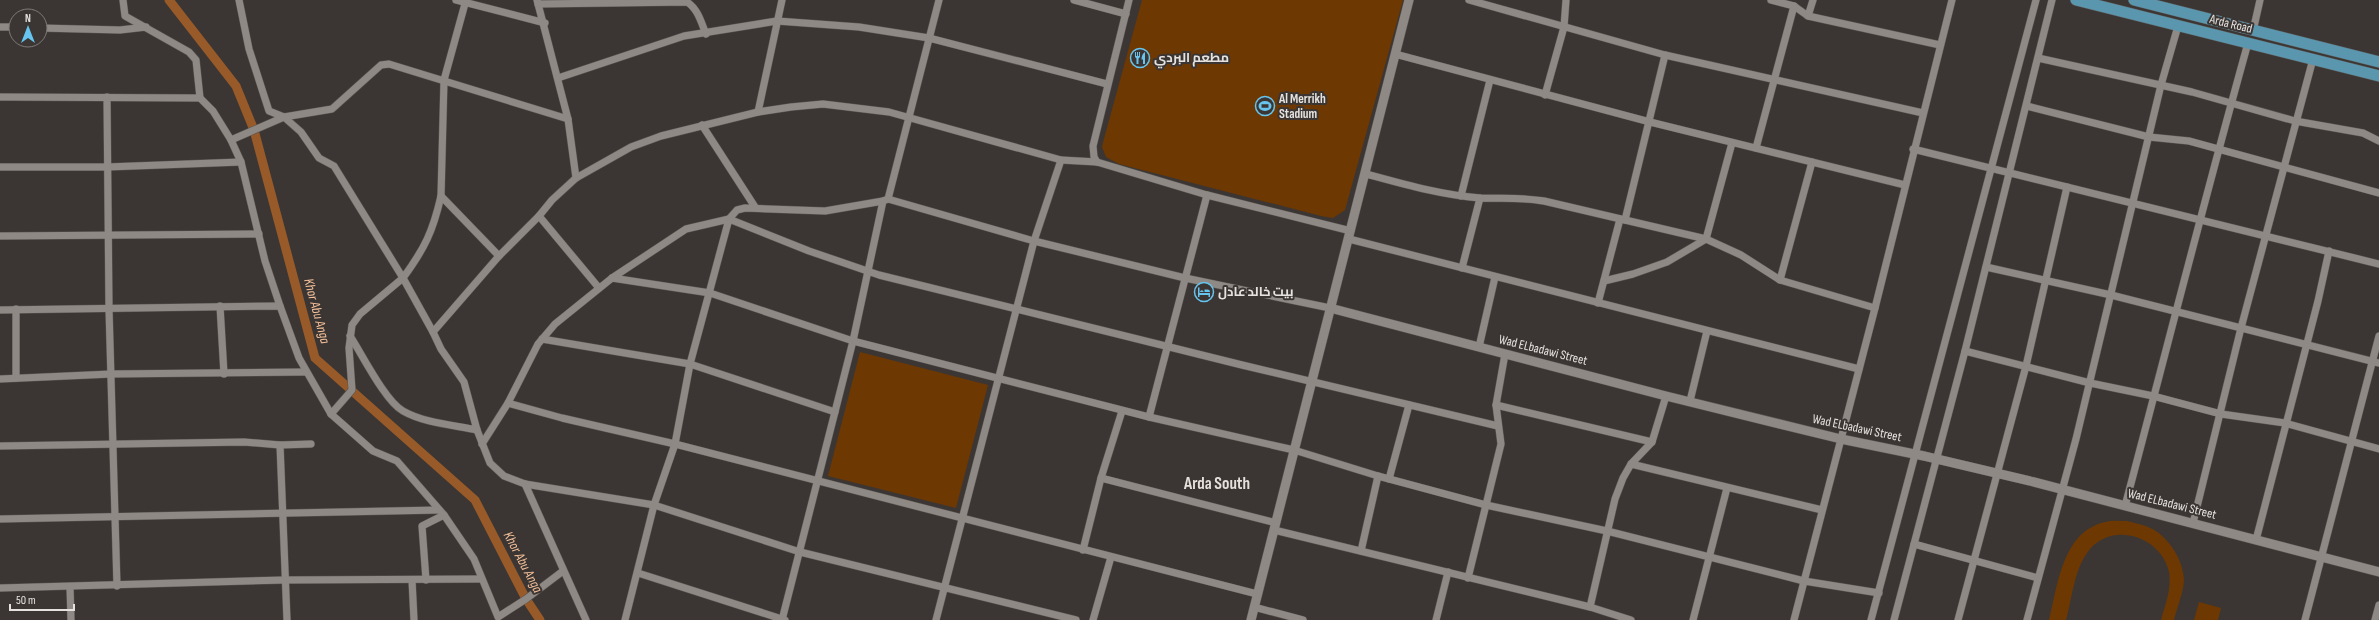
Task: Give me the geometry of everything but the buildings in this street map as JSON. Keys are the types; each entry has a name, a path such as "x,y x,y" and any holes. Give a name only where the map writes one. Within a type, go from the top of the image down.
{"main road":[{"name":"Arda Road","path":"2076,0 2379,76"},
{"name":"Arda Road","path":"2134,0 2379,62"}],"street":[{"path":"122,0 125,16 147,26 189,52 196,60 200,98 213,111 231,140 240,162 280,306 306,372 331,414 373,451 397,461 441,512 469,551 499,618 563,571"},
{"path":"239,0 249,49 269,111 284,117 301,132 319,158 334,166 404,278 433,332 464,382 482,444 494,468 504,476 525,484 654,505 800,552 1076,620"},
{"path":"456,0 466,1 545,23"},
{"path":"758,112 776,21 782,0"},
{"path":"638,573 783,620 870,272 886,200 939,0"},
{"path":"1074,0 1126,14"},
{"path":"1097,162 1094,157 1093,146 1107,84 1129,0"},
{"path":"1251,620 1313,381 1330,308 1366,174 1409,0"},
{"path":"1469,0 1665,55 1774,81 1923,113"},
{"path":"1545,94 1564,27 1566,0"},
{"path":"1771,0 1794,6 1808,16 1940,45"},
{"path":"1808,16 1813,0"},
{"path":"1794,620 1875,308 1913,149 1952,0"},
{"path":"1872,620 1914,454 2036,0"},
{"path":"1894,620 1935,458 1965,350 2027,106 2052,0"},
{"path":"2253,31 2260,0"},
{"path":"331,414 352,390 350,336 354,320 404,278 431,235 441,196 444,80 466,1"},
{"path":"576,178 568,119 545,23 538,2 687,2 693,6 698,14 706,34"},
{"path":"1756,148 1794,6"},
{"path":"558,78 684,36 706,34 776,21 890,31 929,38 1107,84"},
{"path":"48,28 120,30 147,26"},
{"path":"2027,620 2090,383 2161,85 2178,26"},
{"path":"2125,506 2218,151 2248,43"},
{"path":"1396,54 1650,122 1905,185"},
{"path":"1598,303 1650,122 1665,55"},
{"path":"2038,58 2161,85 2296,121 2363,133 2379,141"},
{"path":"2193,523 2241,328 2313,59"},
{"path":"231,140 284,117 332,110 381,65 397,65 568,119"},
{"path":"1462,196 1490,80"},
{"path":"0,97 200,98"},
{"path":"107,97 109,308 117,586"},
{"path":"433,332 499,256 539,216 552,200 576,178 631,147 702,125 758,112 823,104 857,107 909,116 1061,160 1097,162 1495,277 1859,369"},
{"path":"2027,106 2149,137 2189,142 2379,193"},
{"path":"702,125 755,207"},
{"path":"1604,281 1633,274 1667,262 1706,239 1732,143"},
{"path":"1913,149 2009,174 2134,203 2379,264"},
{"path":"936,620 1034,241 1061,160"},
{"path":"0,167 107,167 240,162"},
{"path":"1780,280 1812,162"},
{"path":"1366,174 1414,187 1462,196 1480,198 1526,198 1706,239 1741,255 1780,280 1875,308"},
{"path":"1958,620 1995,473 2026,366 2067,187"},
{"path":"1149,417 1207,195"},
{"path":"441,196 499,256"},
{"path":"1462,268 1480,198"},
{"path":"625,620 654,505 675,444 690,364 729,219 737,210 755,207 825,211 886,200 1034,241 1185,278 1330,308"},
{"path":"539,216 599,288"},
{"path":"482,444 508,403 542,339 555,324 612,278 686,229 729,219 809,251 870,272 1498,426"},
{"path":"0,236 259,234"},
{"path":"2256,540 2285,423 2307,343 2329,251"},
{"path":"1986,267 2111,295 2307,343 2376,362"},
{"path":"1479,347 1495,277"},
{"path":"612,278 710,293 853,340 1149,417 1294,450 1378,476 1486,505 1607,531 1804,581 1879,593"},
{"path":"220,306 224,374"},
{"path":"0,310 280,306"},
{"name":"Wad ELbadawi Street","path":"1330,308 1666,396 1841,439 1935,458 2062,489 2379,572"},
{"path":"16,309 16,378"},
{"path":"1690,401 1707,331"},
{"path":"350,336 383,388 401,410 419,417 477,430"},
{"path":"2305,620 2352,442 2376,362 2379,336"},
{"path":"542,339 690,364 835,412"},
{"path":"1965,350 2090,383 2153,396 2221,414 2285,423 2379,449"},
{"path":"1468,578 1501,444 1496,405 1505,354"},
{"path":"0,379 111,374 306,372"},
{"path":"1590,607 1607,531 1622,478 1631,464 1652,442 1666,396"},
{"path":"508,403 562,418 675,444 818,480 1257,594"},
{"path":"1389,479 1409,405"},
{"path":"1496,405 1652,442"},
{"path":"1083,550 1101,478 1122,410"},
{"path":"0,446 244,442 280,445 311,444"},
{"path":"280,445 281,514 287,620"},
{"path":"1631,464 1822,510"},
{"path":"1361,551 1378,476"},
{"path":"1101,478 1361,551 1590,607 1631,620"},
{"path":"525,484 586,620"},
{"path":"1693,620 1727,488"},
{"path":"0,519 441,512"},
{"path":"426,580 422,526 441,512"},
{"path":"1914,544 2038,578"},
{"path":"1093,620 1111,557"},
{"path":"1436,620 1448,572"},
{"path":"0,588 117,586 284,580 481,579"},
{"path":"412,580 414,620"},
{"path":"70,587 70,620"},
{"path":"2375,620 2379,605"},
{"path":"1254,607 1303,620"},
{"path":"1605,620 1607,612"}],"shaded area":[{"name":"Al Merrikh Stadium","path":"1142,0 1403,0 1345,210 1333,218 1321,216 1119,164 1106,157 1102,147"},
{"path":"860,352 988,385 956,508 828,476"},
{"path":"2127,521 2155,530 2168,542 2178,557 2184,581 2174,620 2161,620 2170,584 2169,572 2164,559 2156,549 2145,541 2133,536 2121,535 2108,537 2097,543 2087,553 2076,577 2066,620 2049,620 2059,576 2064,562 2071,548 2079,537 2091,528 2105,522"},
{"path":"2199,602 2221,608 2218,620 2194,620"}],"waterway":[{"name":"Khor Abu Anga","path":"169,0 236,86 254,130 315,358 475,500 526,599 540,620"}],"place":[{"name":"مطعم البردي","path":"1140,58"},
{"name":"Al Merrikh Stadium","path":"1265,106"},
{"name":"بيت خالد عادل","path":"1204,292"}],"district":[{"name":"Arda South","path":"1217,484"}]}
